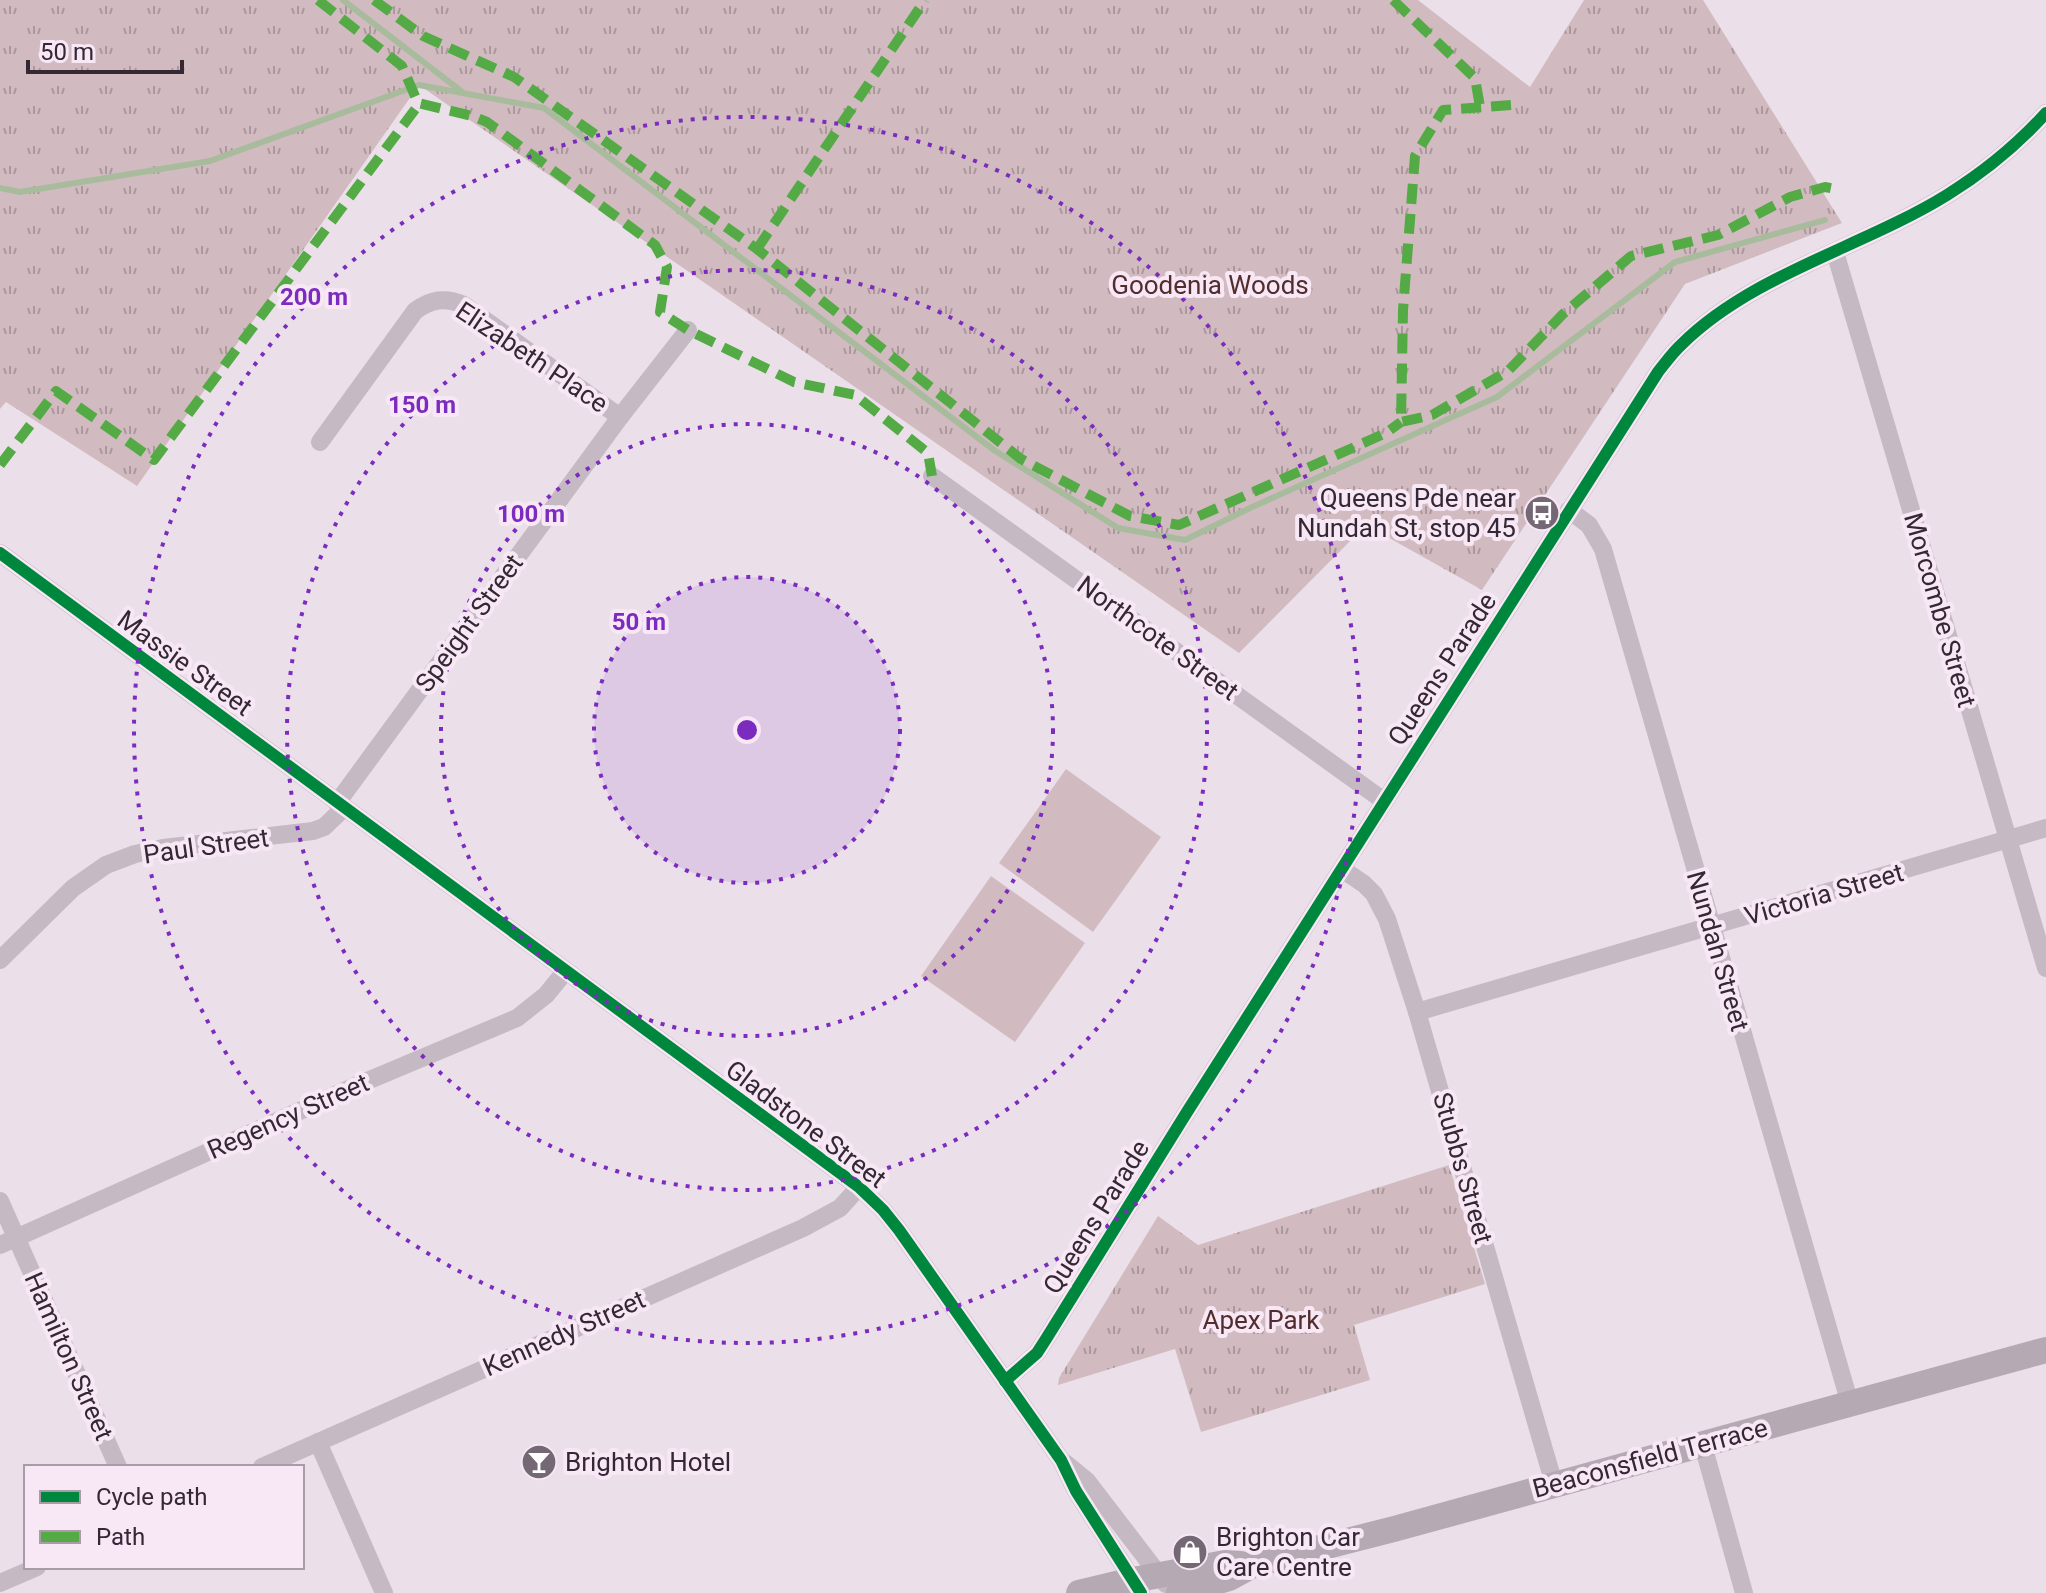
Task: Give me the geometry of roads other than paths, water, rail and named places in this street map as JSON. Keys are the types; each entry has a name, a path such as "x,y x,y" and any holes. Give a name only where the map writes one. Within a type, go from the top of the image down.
{"main road":[{"name":"Beaconsfield Terrace","path":"1079,1593 1137,1586 1171,1587 1229,1578 1253,1565 2046,1350"}],"street":[{"name":"Queens Parade","path":"1005,1381 1037,1353 1650,383 1681,344 1735,303 1946,195 2021,140 2046,113"},
{"name":"Morcombe Street","path":"1835,252 2046,968"},
{"name":"Elizabeth Place","path":"320,442 415,311 426,303 440,299 464,305 620,417"},
{"name":"Speight Street","path":"341,805 620,417 688,330"},
{"name":"Northcote Street","path":"932,476 1384,801"},
{"name":"Nundah Street","path":"1569,510 1589,525 1603,549 1850,1404"},
{"name":"Massie Street","path":"0,553 341,805"},
{"name":"Paul Street","path":"0,960 73,888 106,865 163,848 313,831 324,827 341,805"},
{"name":"Gladstone Street","path":"341,805 564,973 859,1187 883,1210 1061,1460 1076,1491 1137,1586"},
{"name":"Victoria Street","path":"1417,1012 2046,828"},
{"name":"Stubbs Street","path":"1342,869 1374,894 1387,919 1417,1012 1554,1484"},
{"name":"Regency Street","path":"8,1242 360,1084 517,1018 539,1002 564,973"},
{"name":"Kennedy Street","path":"266,1465 803,1228 840,1208 859,1187"},
{"name":"Hamilton Street","path":"0,1201 8,1242 117,1465"},
{"path":"318,1442 384,1593"},
{"path":"1703,1445 1744,1593"},
{"name":"Gladstone Street","path":"1061,1460 1087,1481 1171,1587"},
{"path":"0,1583 32,1569"}],"waterway":[{"path":"343,0 461,91"},
{"path":"0,188 20,192 210,161 419,85 544,108 994,450 1118,528 1185,540 1497,397 1675,262 1825,220"}],"place":[{"name":"Queens Pde near Nundah St, stop 45","path":"1542,513"},
{"name":"Brighton Hotel","path":"539,1462"},
{"name":"Brighton Car Care Centre","path":"1190,1552"}],"park label":[{"name":"Goodenia Woods","path":"1210,285"},
{"name":"Apex Park","path":"1261,1320"}]}
